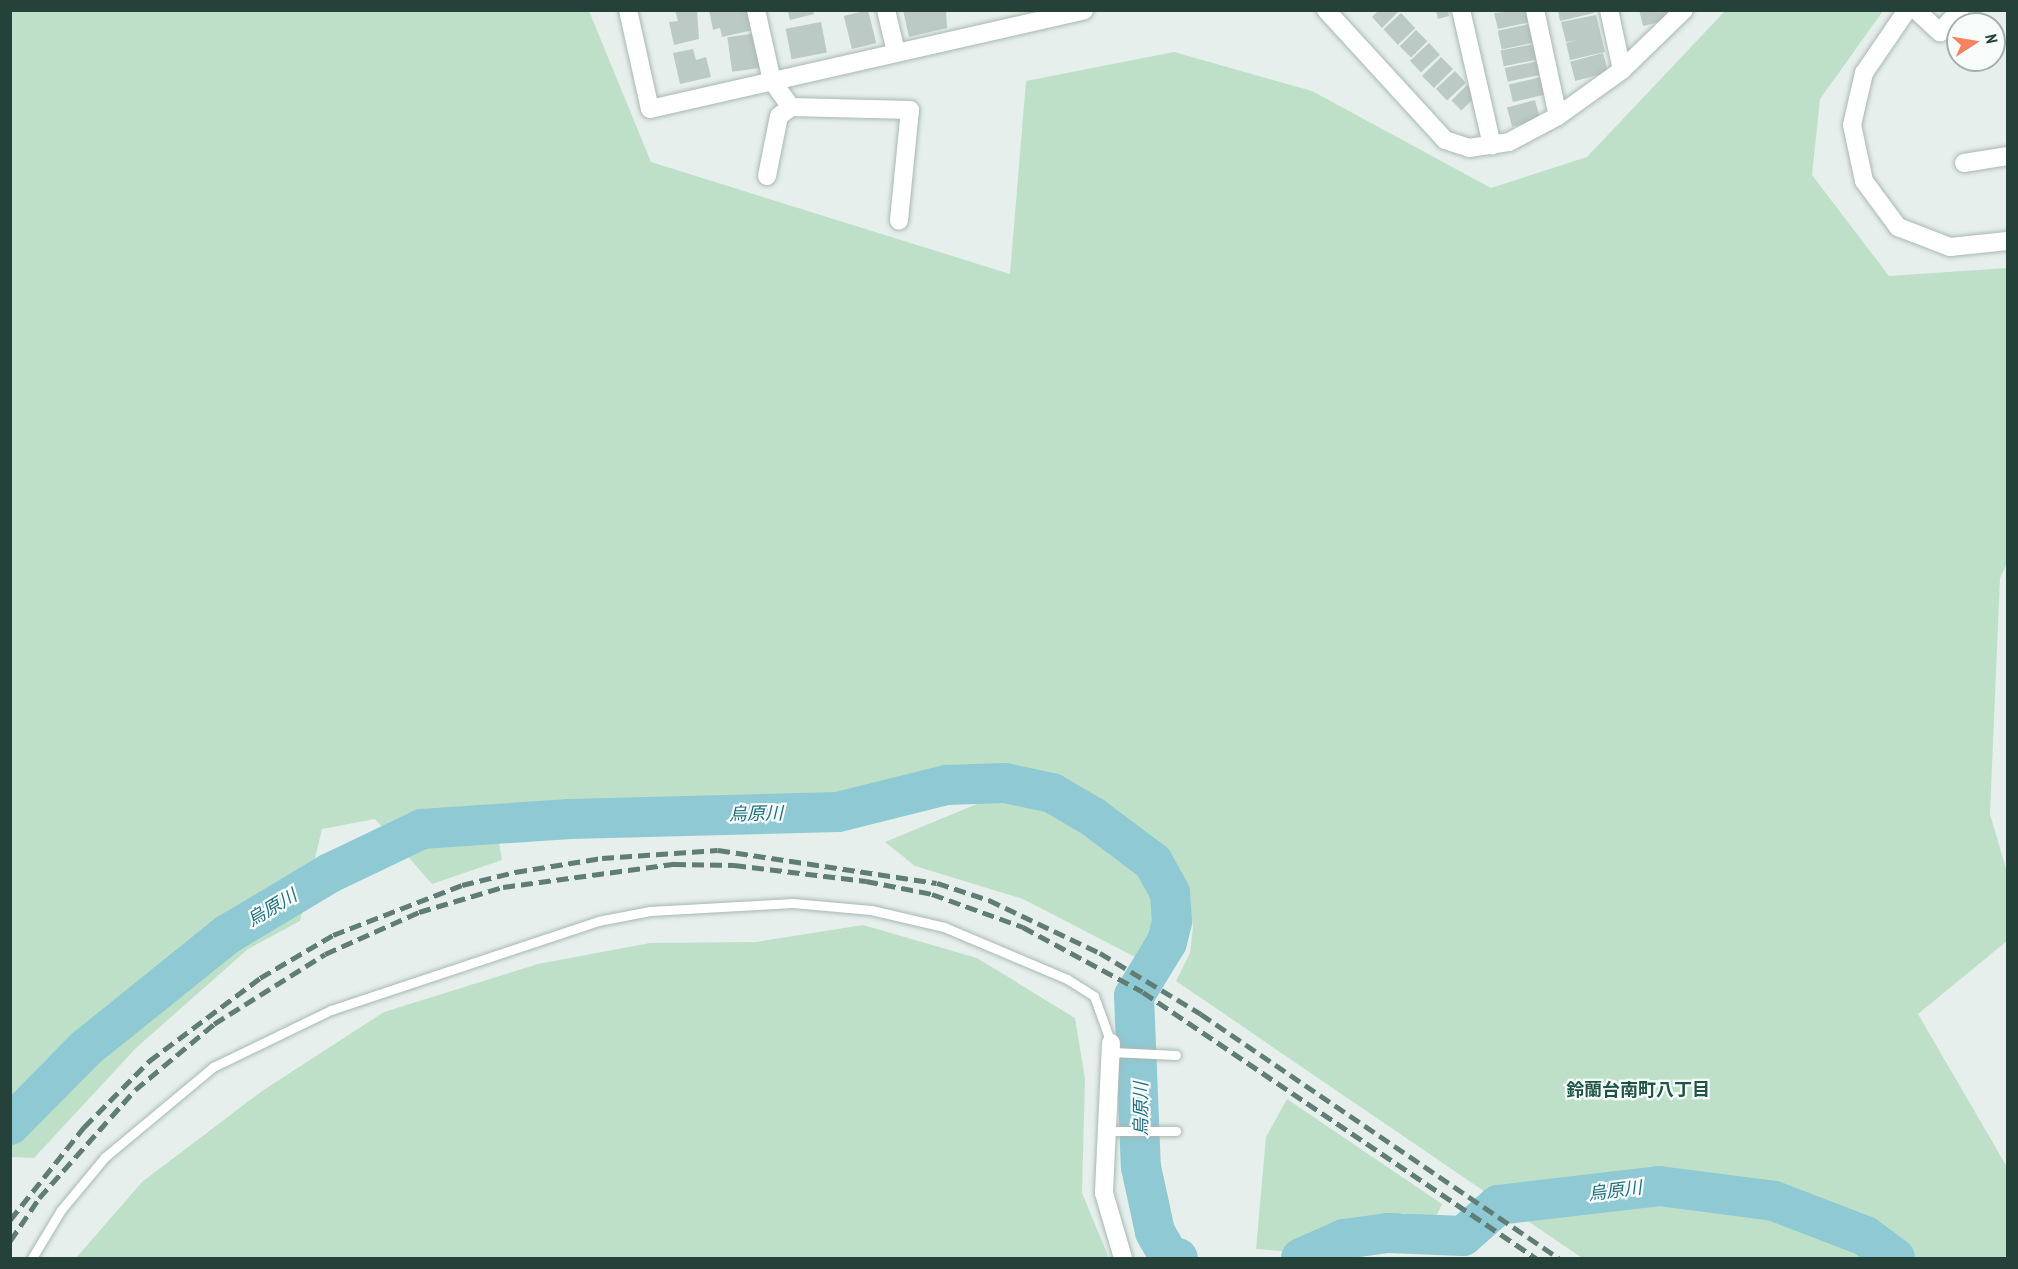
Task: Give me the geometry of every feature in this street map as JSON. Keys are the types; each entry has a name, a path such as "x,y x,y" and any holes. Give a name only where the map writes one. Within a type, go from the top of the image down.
{"street":[{"path":"628,10 650,109 896,52 1018,18 1084,10"},
{"path":"756,10 772,81 791,107"},
{"path":"886,10 896,52"},
{"path":"1326,10 1445,140 1469,148 1509,142 1558,116 1622,70 1684,10"},
{"path":"1461,10 1492,145"},
{"path":"1535,10 1558,116"},
{"path":"1609,10 1622,70"},
{"path":"1907,10 1864,73 1852,125 1864,181 1898,227 1950,247 2007,241"},
{"path":"1916,10 1940,32 1960,10"},
{"path":"767,176 779,116 791,107 910,110 899,220"},
{"path":"1964,163 2007,156"},
{"path":"1116,1050 1104,1193 1123,1258"}],"lane":[{"path":"32,1258 61,1210 105,1157 213,1067 331,1010 598,921 650,911 793,903 871,910 944,927 1067,979 1094,996 1116,1050 1176,1055"},
{"path":"1109,1131 1176,1131"}],"green space":[{"path":"10,11 589,11 651,162 1010,274 1026,81 1174,52 1312,91 1491,188 1587,157 1725,11 1883,11 1820,99 1812,175 1889,276 2007,268 2008,561 2000,578 1990,814 2007,872 2007,941 1918,1014 2007,1167 2007,1258 1582,1258 1176,981 1190,953 1193,927 1188,895 1168,871 1158,888 1154,934 1139,959 1023,899 915,866 885,842 989,799 989,767 820,822 692,830 494,814 502,860 432,884 375,819 322,829 300,921 248,949 136,1048 34,1158 11,1157"},
{"path":"863,925 977,958 1075,1018 1085,1079 1082,1193 1109,1258 76,1258 142,1182 262,1091 384,1012 538,964 650,943 756,942"},
{"path":"1287,1099 1442,1204 1433,1223 1405,1213 1351,1222 1293,1252 1256,1249 1266,1137"}],"building":[{"path":"675,10 697,10 699,39 674,45 669,22 678,21"},
{"path":"709,10 748,10 753,30 722,37 720,28 713,30"},
{"path":"779,10 813,10 814,14 790,20 788,12"},
{"path":"868,10 876,43 852,49 844,16"},
{"path":"903,10 946,10 947,28 909,37"},
{"path":"1379,10 1400,10 1382,28 1372,17"},
{"path":"1436,10 1448,10 1449,16 1438,19"},
{"path":"1527,10 1530,22 1498,29 1494,13"},
{"path":"1558,10 1593,10 1594,13 1560,21"},
{"path":"1639,10 1667,10 1669,20 1643,26"},
{"path":"1401,13 1415,28 1398,45 1383,29"},
{"path":"1596,15 1605,52 1570,60 1566,43 1577,40 1566,42 1561,22"},
{"path":"821,22 827,52 792,59 786,29"},
{"path":"1530,24 1534,43 1502,49 1498,31"},
{"path":"1416,30 1427,41 1411,58 1400,46"},
{"path":"757,33 762,68 732,72 727,37"},
{"path":"1429,43 1440,55 1421,72 1410,61"},
{"path":"1534,44 1537,60 1504,66 1501,50"},
{"path":"693,49 696,60 706,57 711,77 680,84 673,53"},
{"path":"1603,53 1608,72 1575,81 1570,62"},
{"path":"1441,57 1453,69 1434,88 1422,76"},
{"path":"1538,61 1541,75 1508,82 1505,68"},
{"path":"1455,71 1466,83 1447,100 1436,89"},
{"path":"1541,77 1545,95 1513,102 1509,84"},
{"path":"1467,85 1477,95 1461,110 1451,101"},
{"path":"1535,100 1540,119 1512,127 1507,108"}],"waterway":[{"name":"烏原川","path":"10,1125 86,1048 228,934 330,873 422,829 570,819 838,812 946,785 1005,783 1052,793 1093,817 1153,862 1170,893 1172,922 1167,942 1134,996 1141,1167 1155,1232 1169,1256 1178,1258"},
{"name":"烏原川","path":"1301,1258 1344,1239 1388,1233 1463,1236 1498,1205 1659,1186 1774,1201 1865,1236 1895,1258"}],"railway":[{"path":"10,1220 84,1127 149,1061 260,978 333,935 462,885 515,872 602,858 718,850 937,883 989,900 1100,953 1201,1014 1559,1258"},
{"path":"10,1241 39,1198 135,1090 214,1024 325,954 419,912 503,887 674,864 734,865 866,881 932,894 1023,927 1143,992 1536,1258"}],"district":[{"name":"鈴蘭台南町八丁目","path":"1638,1090"}]}
